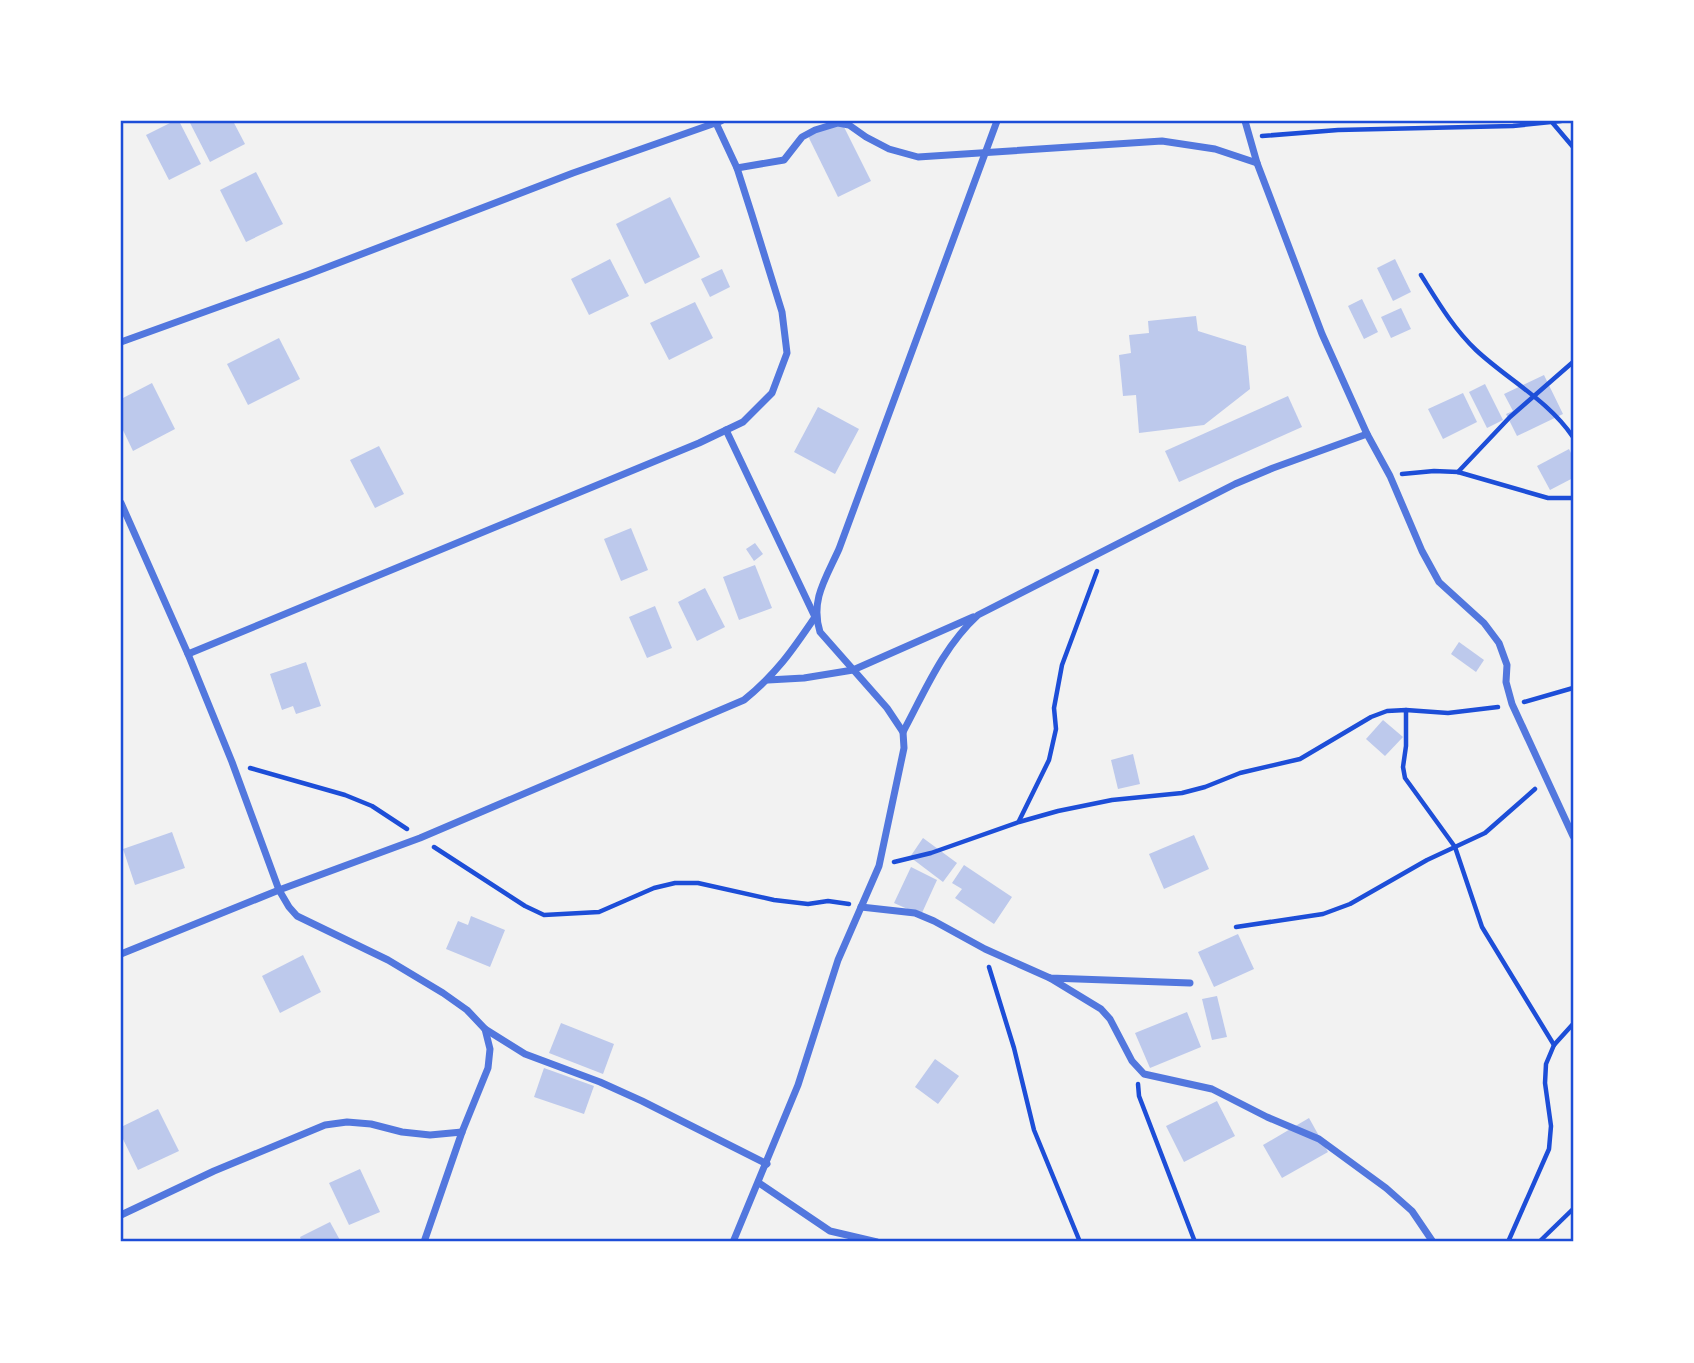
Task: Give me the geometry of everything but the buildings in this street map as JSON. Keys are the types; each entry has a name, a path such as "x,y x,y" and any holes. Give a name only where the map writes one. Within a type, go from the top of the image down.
{"street":[{"path":"121,954 279,890 420,838 744,700 768,680 815,617 817,599 839,549 997,121"},
{"path":"1245,121 1256,163 1322,334 1367,434 1390,475 1422,551 1439,582 1484,624 1499,643 1507,665 1512,705 1573,836"},
{"path":"121,342 573,173 719,122 737,168 782,312 787,353 772,393 743,422 188,654"},
{"path":"737,168 784,160 803,137 838,123 849,125 889,149 918,157 1162,141 1215,149 1256,163"},
{"path":"726,430 820,632 887,708 903,733 904,748 879,866 838,960 798,1084 733,1242"},
{"path":"768,680 804,678 853,670 978,615 1235,484 1367,434"},
{"path":"121,503 188,654 232,762 279,890 289,907 298,916 410,973 467,1010 485,1029 525,1054 621,1092 767,1164"},
{"path":"903,733 949,646 961,630 978,615"},
{"path":"861,907 915,914 934,921 985,949 1050,978 1101,1009 1110,1019 1138,1069 1149,1077 1212,1089 1319,1139 1386,1188 1412,1211 1433,1242"},
{"path":"1050,978 1190,983"},
{"path":"424,1242 462,1132 488,1068 490,1049 485,1029"},
{"path":"121,1215 214,1171 325,1125 347,1122 371,1124 402,1132 430,1135 462,1132"},
{"path":"759,1183 830,1231 877,1242"}],"path":[{"path":"1250,137 1338,130 1513,126 1561,121"},
{"path":"1551,122 1573,146"},
{"path":"1421,275 1455,329 1478,352 1555,413 1573,437"},
{"path":"1458,472 1510,417 1573,362"},
{"path":"1390,475 1458,472 1548,498 1573,498"},
{"path":"1019,822 1049,760 1056,729 1054,708 1062,665 1104,551"},
{"path":"879,866 931,853 1058,811 1112,800 1182,793 1240,773 1300,759 1371,717 1387,711 1448,713 1512,705 1573,688"},
{"path":"1406,710 1403,772 1412,789 1455,847 1482,927 1554,1045"},
{"path":"232,762 345,795 372,806 509,896 544,915 599,912 645,891 675,883 698,883 774,900 808,904 842,902 861,907"},
{"path":"1236,926 1323,914 1341,907 1485,832 1547,779"},
{"path":"985,949 1014,1048 1034,1130 1080,1242"},
{"path":"1508,1242 1549,1149 1551,1126 1545,1083 1546,1064 1554,1045 1573,1024"},
{"path":"1138,1069 1139,1096 1195,1242"},
{"path":"1539,1242 1573,1209"}]}
